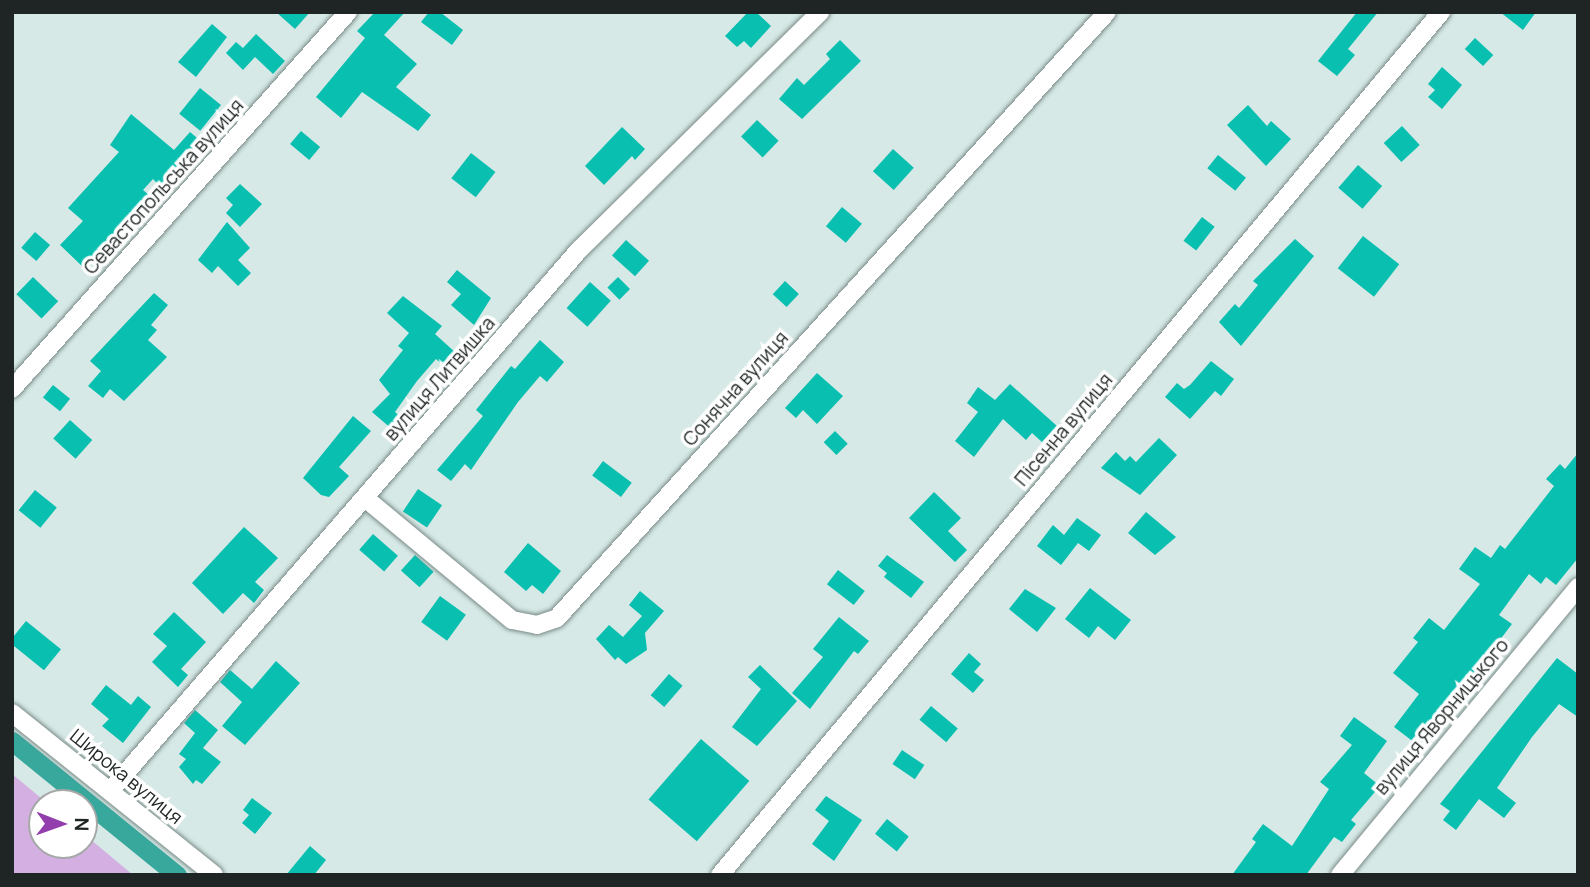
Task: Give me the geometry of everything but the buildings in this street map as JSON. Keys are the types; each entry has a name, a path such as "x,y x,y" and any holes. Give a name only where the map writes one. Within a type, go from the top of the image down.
{"street":[{"name":"Севастопольська вулиця","path":"12,390 348,12"},
{"name":"вулиця Литвишка","path":"110,791 579,250 820,12"},
{"name":"Сонячна вулиця","path":"365,498 513,620 537,625 556,618 1107,12"},
{"name":"Пісенна вулиця","path":"720,875 1441,12"},
{"name":"вулиця Яворницького","path":"1340,875 1578,587"},
{"name":"Широка вулиця","path":"12,712 214,875"}],"shaded area":[{"path":"12,774 30,789 28,789 28,859 98,859 98,846 133,875 12,875"}],"waterway":[{"path":"12,741 177,875"}]}
